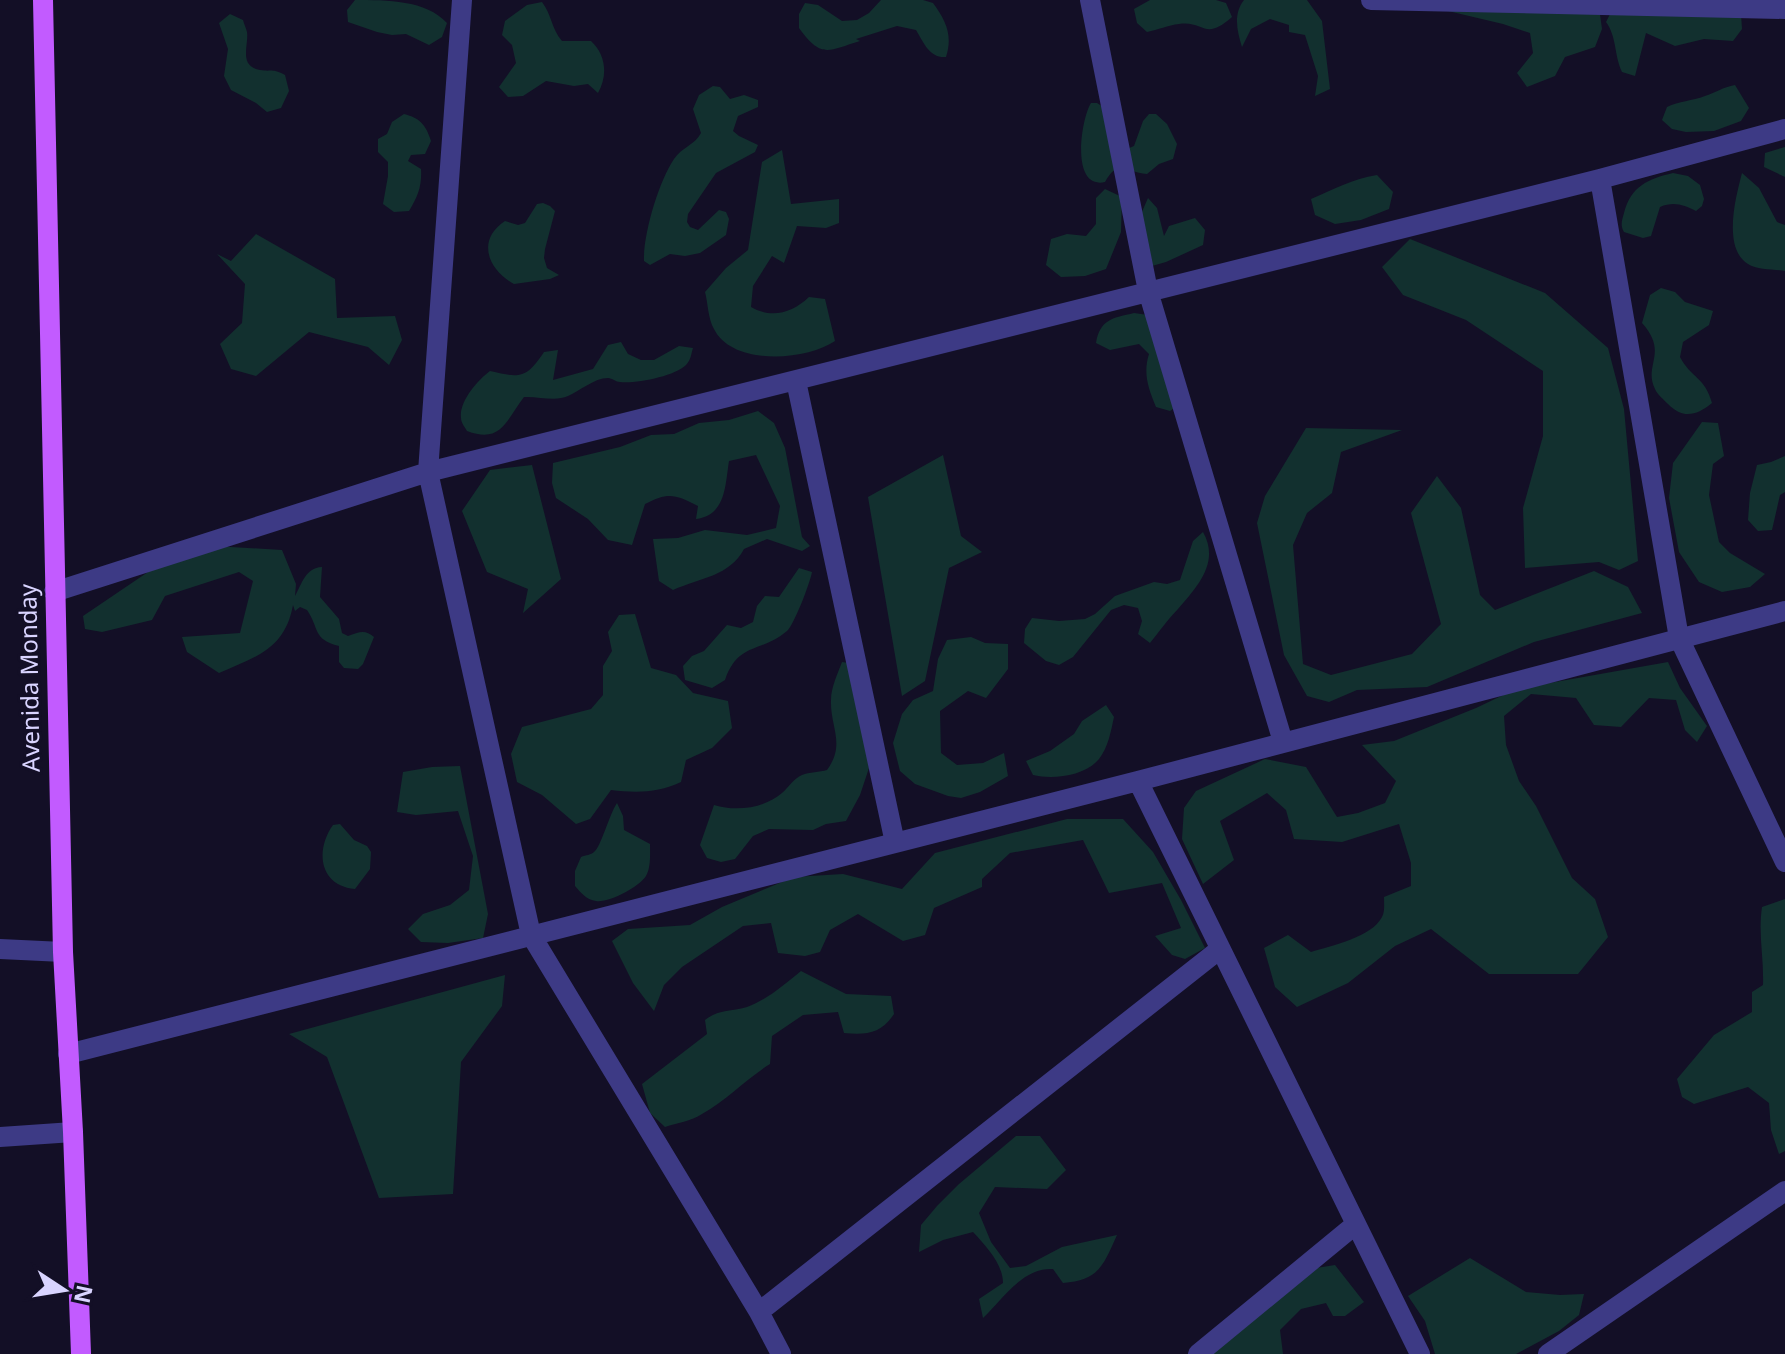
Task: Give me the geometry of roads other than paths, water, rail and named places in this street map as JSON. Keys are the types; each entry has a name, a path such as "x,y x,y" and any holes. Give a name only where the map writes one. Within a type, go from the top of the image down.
{"main road":[{"name":"Avenida Monday","path":"43,0 63,952 81,1354"}],"street":[{"path":"462,0 428,472 531,935 759,1312 781,1354"},
{"path":"1090,0 1148,291 1283,742"},
{"path":"1371,0 1656,3 1785,9"},
{"path":"54,592 428,472 1600,179 1785,129"},
{"path":"1600,179 1679,638 1785,862"},
{"path":"796,381 895,843"},
{"path":"68,1054 1138,781 1785,611"},
{"path":"1138,781 1420,1354"},
{"path":"0,949 63,952"},
{"path":"759,1312 1220,949"},
{"path":"0,1137 73,1132"},
{"path":"1548,1354 1785,1191"},
{"path":"1198,1354 1356,1224"}]}
